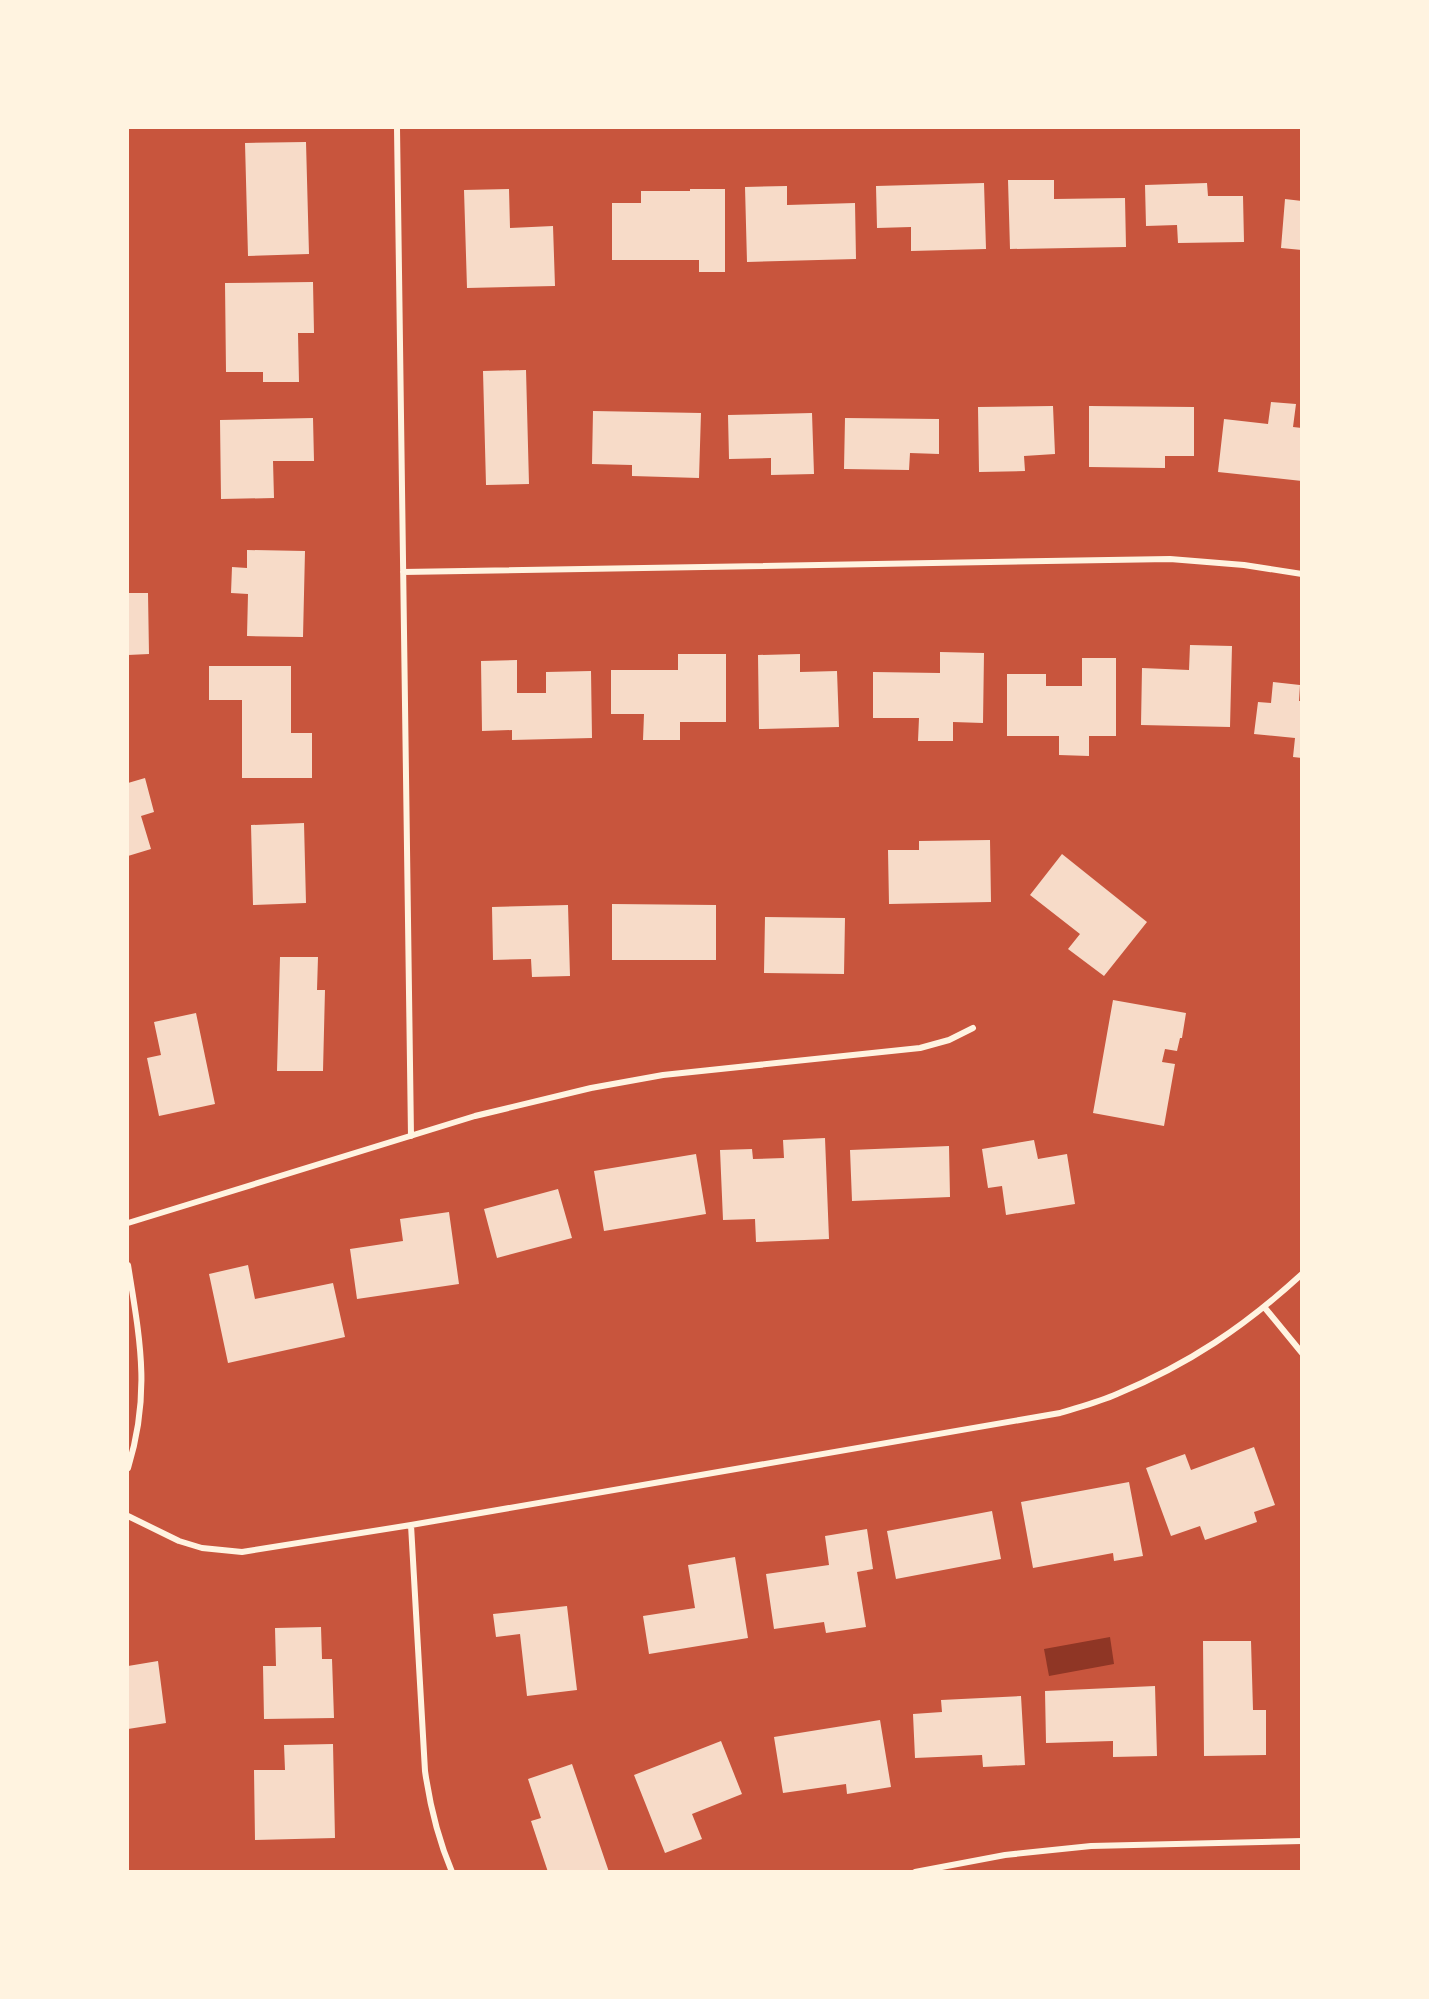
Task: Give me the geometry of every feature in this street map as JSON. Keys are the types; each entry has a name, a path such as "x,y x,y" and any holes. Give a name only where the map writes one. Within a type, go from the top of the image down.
{"street":[{"path":"397,128 411,1136"},
{"path":"403,572 1170,560 1244,564 1302,574"},
{"path":"128,1223 475,1116 591,1088 748,1065 920,1047 949,1040 973,1028"},
{"path":"128,1265 140,1338 143,1386 140,1417 128,1468"},
{"path":"128,1516 178,1541 202,1548 242,1552 411,1526 1060,1413 1115,1395 1167,1372 1217,1343 1265,1308 1302,1274"},
{"path":"1265,1308 1302,1353"},
{"path":"411,1526 425,1772 429,1800 442,1849 452,1872"},
{"path":"915,1872 1005,1855 1091,1846 1302,1841"}],"shaded area":[{"path":"1110,1637 1114,1664 1049,1676 1044,1649"}],"building":[{"path":"306,142 309,254 248,256 245,143"},
{"path":"1008,180 1054,180 1054,199 1125,198 1126,247 1010,249"},
{"path":"984,183 986,249 911,251 911,227 877,228 876,186"},
{"path":"1207,183 1208,196 1243,196 1244,242 1178,243 1177,225 1146,226 1145,185"},
{"path":"787,186 787,205 855,203 856,259 747,262 745,187"},
{"path":"509,189 510,228 553,226 555,286 467,288 464,190"},
{"path":"690,189 725,189 725,272 699,272 699,260 612,260 612,203 641,203 641,191 690,191"},
{"path":"1285,199 1302,201 1302,250 1281,248"},
{"path":"313,282 314,333 298,333 299,382 263,382 263,372 226,372 225,283"},
{"path":"526,370 529,484 486,485 483,371"},
{"path":"1271,402 1296,404 1293,427 1302,428 1302,481 1218,472 1224,419 1268,424"},
{"path":"1053,406 1055,454 1024,456 1025,471 979,472 978,407"},
{"path":"1089,406 1194,407 1194,456 1165,456 1165,468 1089,467"},
{"path":"593,411 701,413 699,478 632,476 632,465 592,464"},
{"path":"812,413 814,474 771,475 771,458 729,459 728,415"},
{"path":"313,418 314,461 273,461 274,498 221,499 220,420"},
{"path":"845,418 939,419 939,454 910,453 909,470 844,469"},
{"path":"247,550 305,551 303,637 247,636 248,594 231,593 232,567 247,568"},
{"path":"128,593 148,593 149,654 128,655"},
{"path":"1190,645 1232,646 1230,727 1141,725 1142,668 1189,670"},
{"path":"940,652 984,653 983,723 953,722 953,741 918,741 919,718 873,718 873,672 940,673"},
{"path":"678,654 726,654 726,722 680,722 680,740 643,740 644,714 611,714 611,670 678,670"},
{"path":"800,654 800,672 837,671 839,727 759,729 758,655"},
{"path":"1082,658 1116,658 1116,736 1089,736 1089,756 1059,755 1059,736 1007,736 1007,674 1046,674 1046,686 1082,686"},
{"path":"517,660 517,693 546,693 546,672 591,671 592,738 512,740 512,730 482,731 481,661"},
{"path":"209,666 291,666 291,733 312,733 312,778 242,778 242,700 209,700"},
{"path":"1273,682 1300,685 1302,758 1293,757 1295,738 1254,734 1258,702 1271,703"},
{"path":"145,778 154,812 141,816 151,849 128,856 128,783"},
{"path":"304,823 306,903 253,905 251,825"},
{"path":"990,840 991,902 889,904 888,850 919,850 919,841"},
{"path":"1062,854 1147,922 1104,976 1068,949 1080,934 1030,895"},
{"path":"612,904 716,905 716,960 612,960"},
{"path":"568,905 570,976 532,977 531,959 493,960 492,907"},
{"path":"765,917 845,918 844,974 764,973"},
{"path":"280,957 318,957 317,990 325,990 323,1071 277,1071"},
{"path":"1113,1000 1186,1013 1182,1038 1180,1038 1177,1051 1165,1049 1162,1062 1175,1064 1164,1126 1093,1113"},
{"path":"196,1013 215,1104 159,1116 147,1058 161,1055 154,1022"},
{"path":"825,1138 829,1239 756,1242 755,1219 723,1220 720,1150 752,1149 753,1159 784,1158 783,1140"},
{"path":"1034,1140 1038,1159 1067,1154 1075,1204 1006,1215 1002,1186 988,1188 982,1149"},
{"path":"949,1146 950,1197 852,1201 850,1150"},
{"path":"696,1154 706,1214 604,1231 594,1171"},
{"path":"558,1189 572,1238 497,1258 484,1209"},
{"path":"449,1212 459,1284 357,1299 350,1249 403,1241 400,1219"},
{"path":"248,1265 255,1299 333,1283 345,1337 228,1363 209,1274"},
{"path":"1254,1447 1275,1505 1254,1512 1257,1522 1205,1540 1200,1526 1171,1536 1146,1468 1185,1454 1191,1470"},
{"path":"1129,1482 1143,1556 1114,1561 1113,1553 1033,1568 1021,1502"},
{"path":"992,1511 1001,1559 896,1579 887,1531"},
{"path":"867,1529 873,1569 857,1572 866,1627 826,1633 824,1622 774,1629 766,1574 829,1565 825,1536"},
{"path":"735,1557 748,1638 649,1654 643,1616 695,1608 688,1565"},
{"path":"567,1606 577,1690 527,1696 520,1634 496,1637 493,1614"},
{"path":"321,1627 322,1659 332,1659 334,1718 264,1719 263,1666 276,1666 275,1628"},
{"path":"1203,1641 1251,1641 1253,1710 1266,1710 1266,1755 1204,1756"},
{"path":"158,1661 166,1723 128,1729 128,1666"},
{"path":"1155,1686 1157,1756 1113,1757 1113,1741 1046,1743 1045,1691"},
{"path":"1021,1696 1025,1765 983,1767 982,1755 915,1758 913,1714 942,1712 941,1700"},
{"path":"880,1720 891,1787 847,1794 846,1784 783,1793 774,1737"},
{"path":"721,1741 742,1794 692,1814 702,1839 665,1853 634,1775"},
{"path":"333,1744 335,1838 255,1840 254,1770 285,1770 284,1745"},
{"path":"572,1764 609,1872 548,1872 531,1821 541,1818 528,1779"}]}
